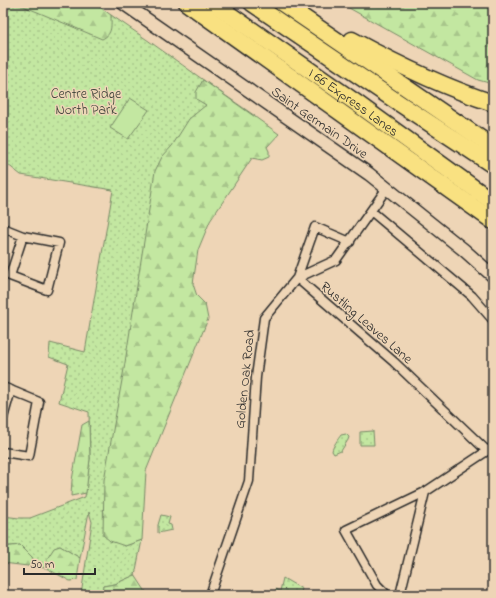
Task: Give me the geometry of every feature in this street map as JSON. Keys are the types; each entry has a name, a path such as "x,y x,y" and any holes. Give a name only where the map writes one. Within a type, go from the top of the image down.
{"highway":[{"path":"187,3 493,221"},
{"name":"I 66 Express Lanes","path":"213,3 493,202"},
{"name":"I 66 Express Lanes","path":"252,3 493,165"},
{"path":"282,3 493,147"},
{"path":"288,3 386,59 443,86 493,102"},
{"path":"474,206 493,234"}],"street":[{"name":"Saint Germain Drive","path":"123,3 334,149 387,188 464,250 493,276"},
{"name":"Golden Oak Road","path":"210,595 249,481 256,377 264,318 296,278 336,260 387,188"},
{"path":"371,211 472,296 493,320"},
{"path":"296,278 315,227 350,242"},
{"path":"3,228 19,236 23,236 59,243 47,290 10,276 23,236"},
{"name":"Rustling Leaves Lane","path":"296,278 394,362 490,449"},
{"path":"3,418 7,389 39,402 29,456 3,452"},
{"path":"387,595 377,585 346,530 424,492 490,449"},
{"path":"400,595 424,492"}],"green space":[{"name":"Centre Ridge North Park","path":"3,3 87,3 111,18 111,15 255,116 205,208 125,546 142,540 135,575 115,584 103,586 102,595 81,595 92,522 89,512 80,558 60,546 55,548 48,559 46,568 36,567 32,557 20,545 3,547 3,516 30,518 85,497 90,459 89,412 59,402 68,364 49,357 50,343 85,352 113,190 21,175 3,161"},
{"path":"8,3 94,3 111,15 111,29 108,35 102,39 23,6"},
{"path":"340,3 493,3 493,84 478,80"},
{"path":"203,80 279,134 267,147 269,157 262,160 252,158 210,221 198,250 193,284 197,296 205,304 208,319 146,471 142,540 125,546 110,541 103,535 104,480 124,369 155,171 162,157 172,146 189,119 206,105 196,99 196,92"},
{"path":"130,98 149,110 128,139 110,128"},
{"path":"89,421 90,459 86,493 71,496 72,480 82,425"},
{"path":"373,431 374,445 360,445 360,432"},
{"path":"346,434 349,437 348,440 341,451 334,454 332,451 333,447 341,435"},
{"path":"161,515 170,517 168,524 171,525 172,530 158,533 158,525"},
{"path":"20,545 32,557 36,567 3,563 3,547"},
{"path":"60,546 80,558 77,580 70,581 46,568 47,559 54,548"},
{"path":"135,575 148,595 102,595 103,586 115,584"},
{"path":"283,578 302,589 300,595 274,595 276,589 280,591"}]}
